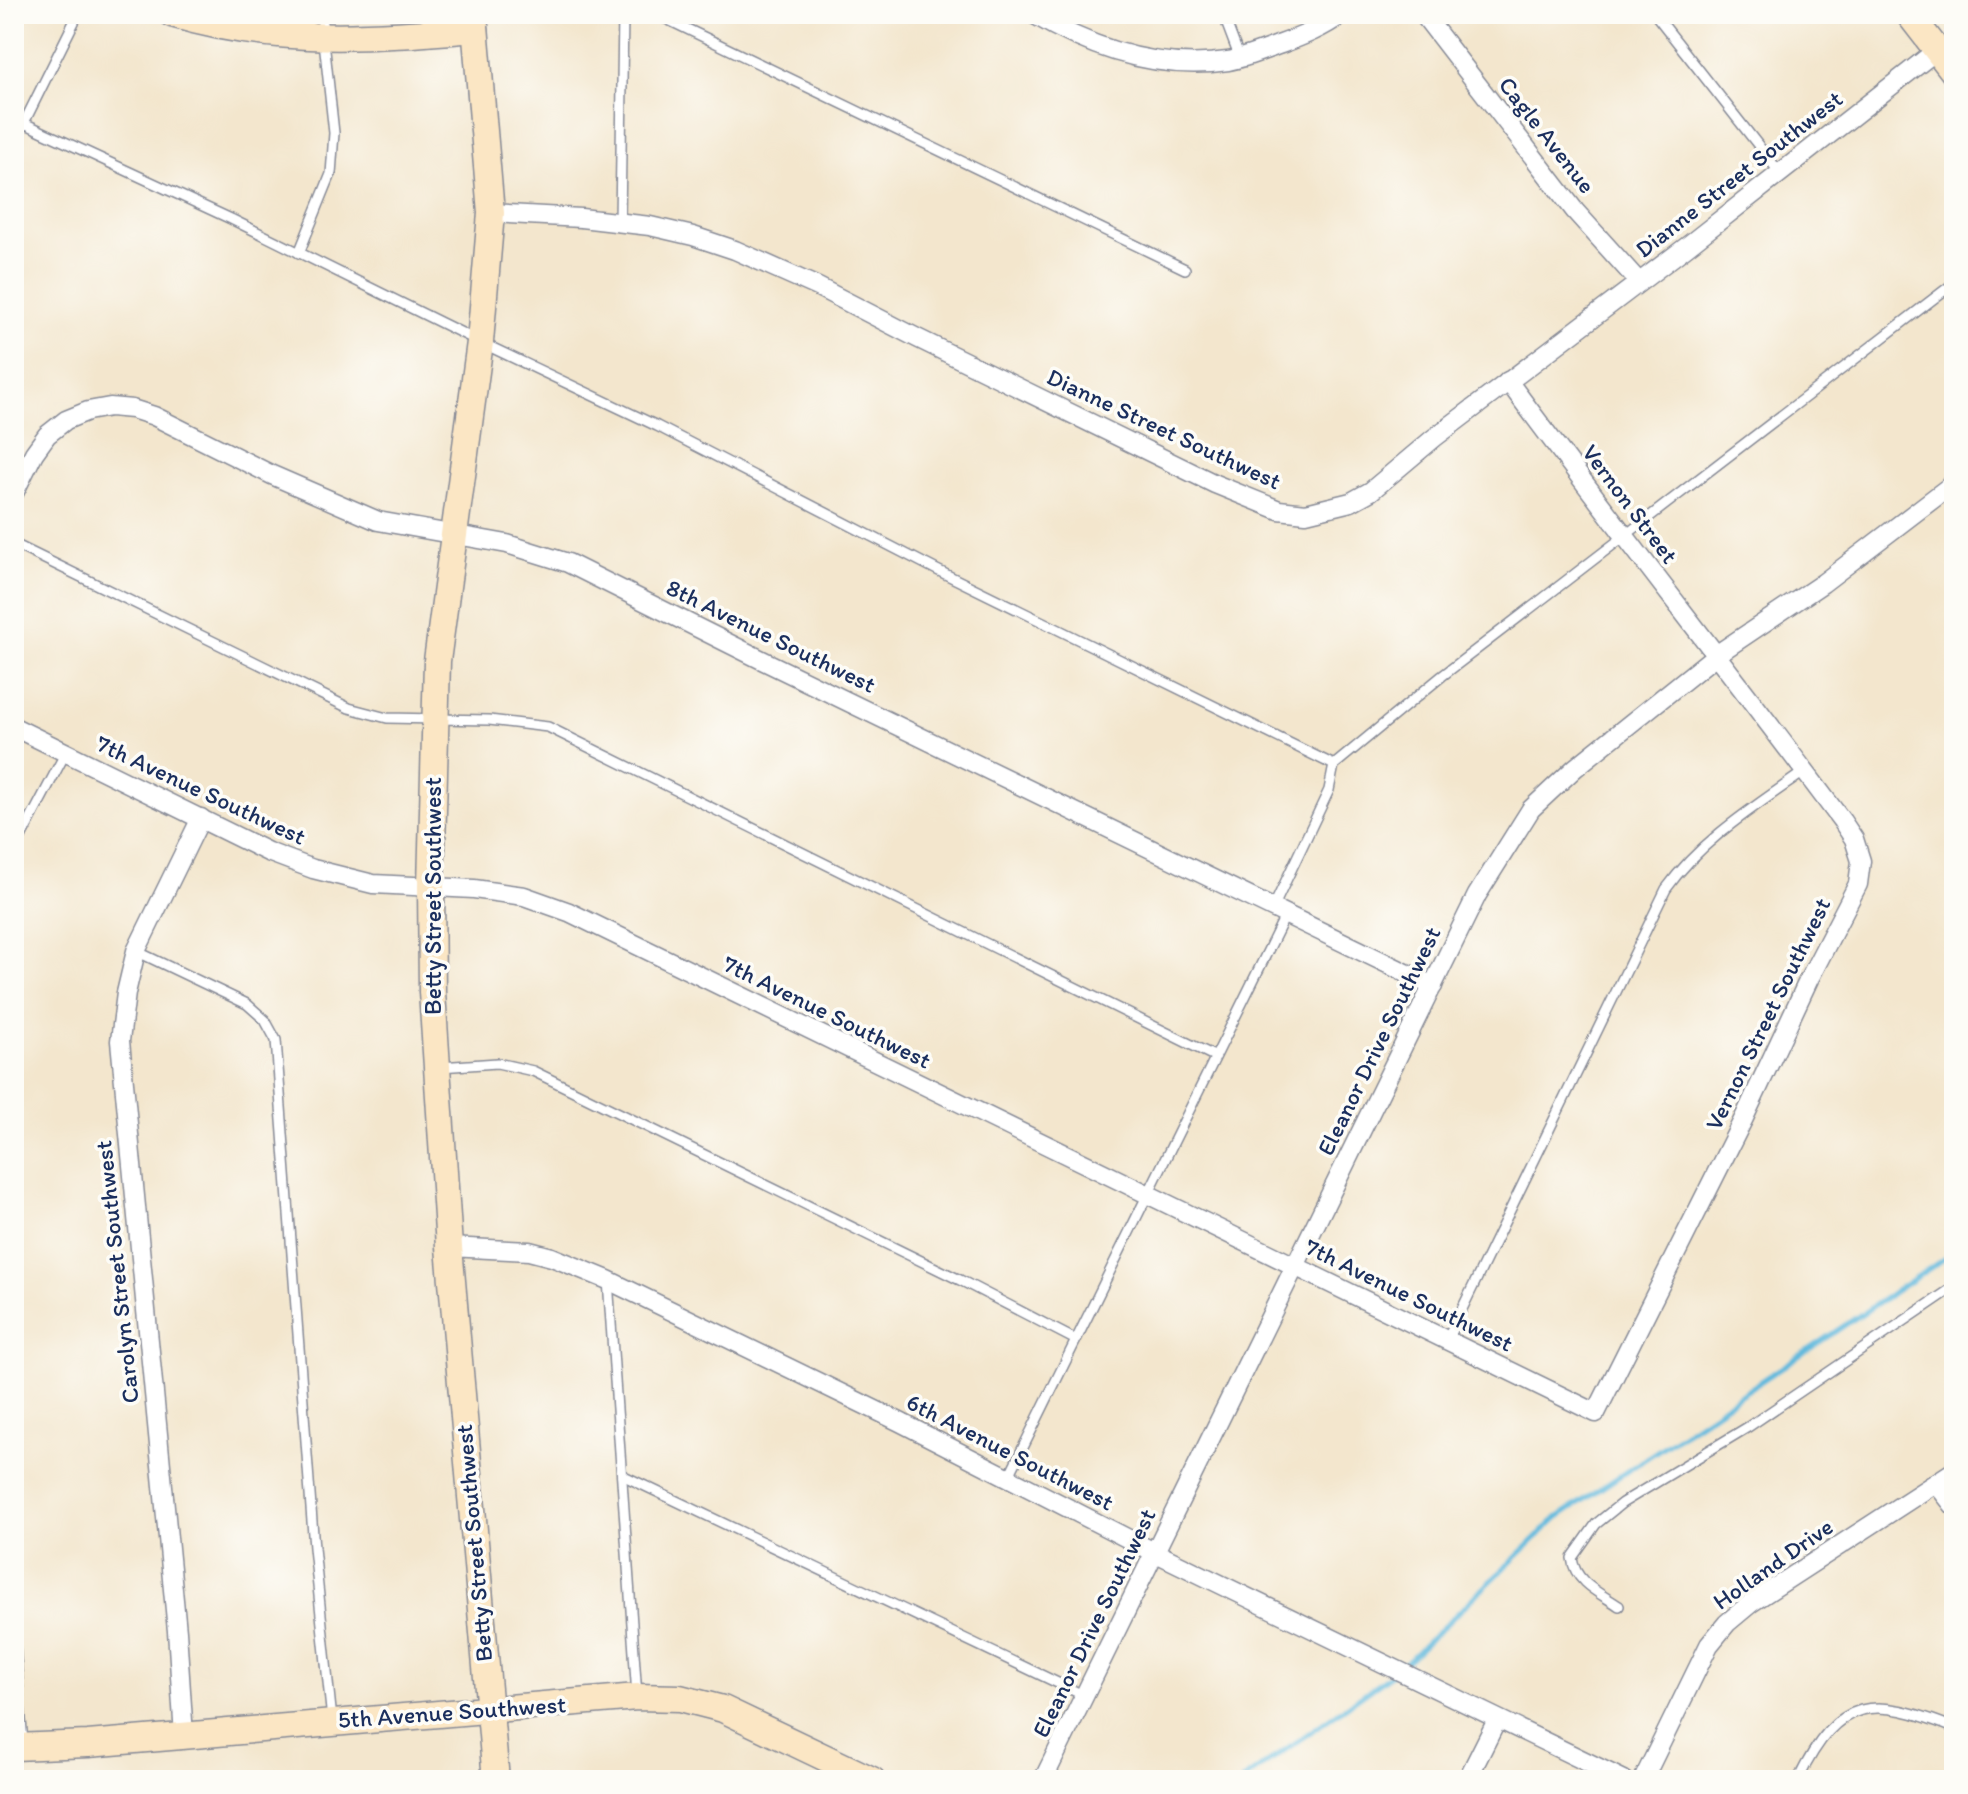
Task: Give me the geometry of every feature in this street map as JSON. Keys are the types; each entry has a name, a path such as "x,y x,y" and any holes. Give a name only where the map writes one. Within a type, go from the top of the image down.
{"street":[{"path":"172,14 239,31 322,26 351,39 475,21"},
{"path":"1033,14 1096,46 1138,58 1182,62 1240,59 1311,33 1342,14"},
{"name":"Cagle Avenue","path":"1423,14 1575,211 1638,281"},
{"path":"1909,14 1954,72"},
{"name":"Betty Street Southwest","path":"475,21 491,213 480,342 440,632 434,719 431,886 435,1068 496,1780"},
{"name":"Dianne Street Southwest","path":"491,213 620,222 693,236 735,250 818,287 1215,484 1279,510 1306,513 1351,502 1371,491 1508,381 1686,247 1937,50"},
{"name":"Vernon Street","path":"1508,381 1623,537 1716,655"},
{"name":"8th Avenue Southwest","path":"14,493 34,453 47,435 66,420 110,407 132,409 154,416 272,475 378,521 528,549 568,563 1433,986"},
{"name":"Eleanor Drive Southwest","path":"1043,1780 1477,895 1531,809 1575,768 1716,655 1823,583 1954,483"},
{"name":"Vernon Street Southwest","path":"1596,1413 1858,884 1861,861 1854,839 1716,655"},
{"name":"7th Avenue Southwest","path":"14,727 268,852 313,869 373,884 431,886 524,896 569,912 1596,1413"},
{"name":"Carolyn Street Southwest","path":"184,1736 177,1631 121,1064 122,1018 136,951 201,818"},
{"name":"6th Avenue Southwest","path":"449,1247 529,1251 608,1280 900,1422 1156,1553 1624,1780"},
{"name":"Holland Drive","path":"1643,1780 1709,1645 1727,1623 1751,1603 1954,1471"},
{"path":"1936,1483 1954,1506"},
{"name":"5th Avenue Southwest","path":"18,1747 184,1736 637,1697 680,1698 723,1709 872,1780"},
{"path":"1467,1780 1497,1720"}],"lane":[{"path":"14,143 78,14"},
{"path":"620,222 623,14"},
{"path":"656,14 1185,269"},
{"path":"1223,14 1240,59"},
{"path":"1655,14 1780,173"},
{"path":"299,253 331,174 334,133 322,26"},
{"path":"24,123 657,426 937,570 1334,765"},
{"path":"1008,1478 1214,1056 1280,911 1329,790 1334,765 1442,676 1954,283"},
{"path":"14,544 349,708 387,718 501,720 548,727 1214,1056"},
{"path":"14,851 66,752"},
{"path":"1447,1340 1666,889 1684,864 1805,771"},
{"path":"136,951 247,1004 265,1020 276,1040 314,1548 332,1722"},
{"path":"435,1068 497,1063 533,1071 947,1273 1076,1340"},
{"path":"608,1280 637,1697"},
{"path":"1619,1606 1584,1583 1573,1569 1572,1558 1596,1524 1622,1503 1748,1427 1954,1287"},
{"path":"622,1475 1085,1696"},
{"path":"14,1635 18,1747"},
{"path":"1798,1780 1809,1756 1825,1734 1841,1719 1863,1708 1890,1706 1954,1728"}],"waterway":[{"path":"1400,1668 1557,1518 1954,1252"},
{"path":"1243,1780 1392,1674"}]}
